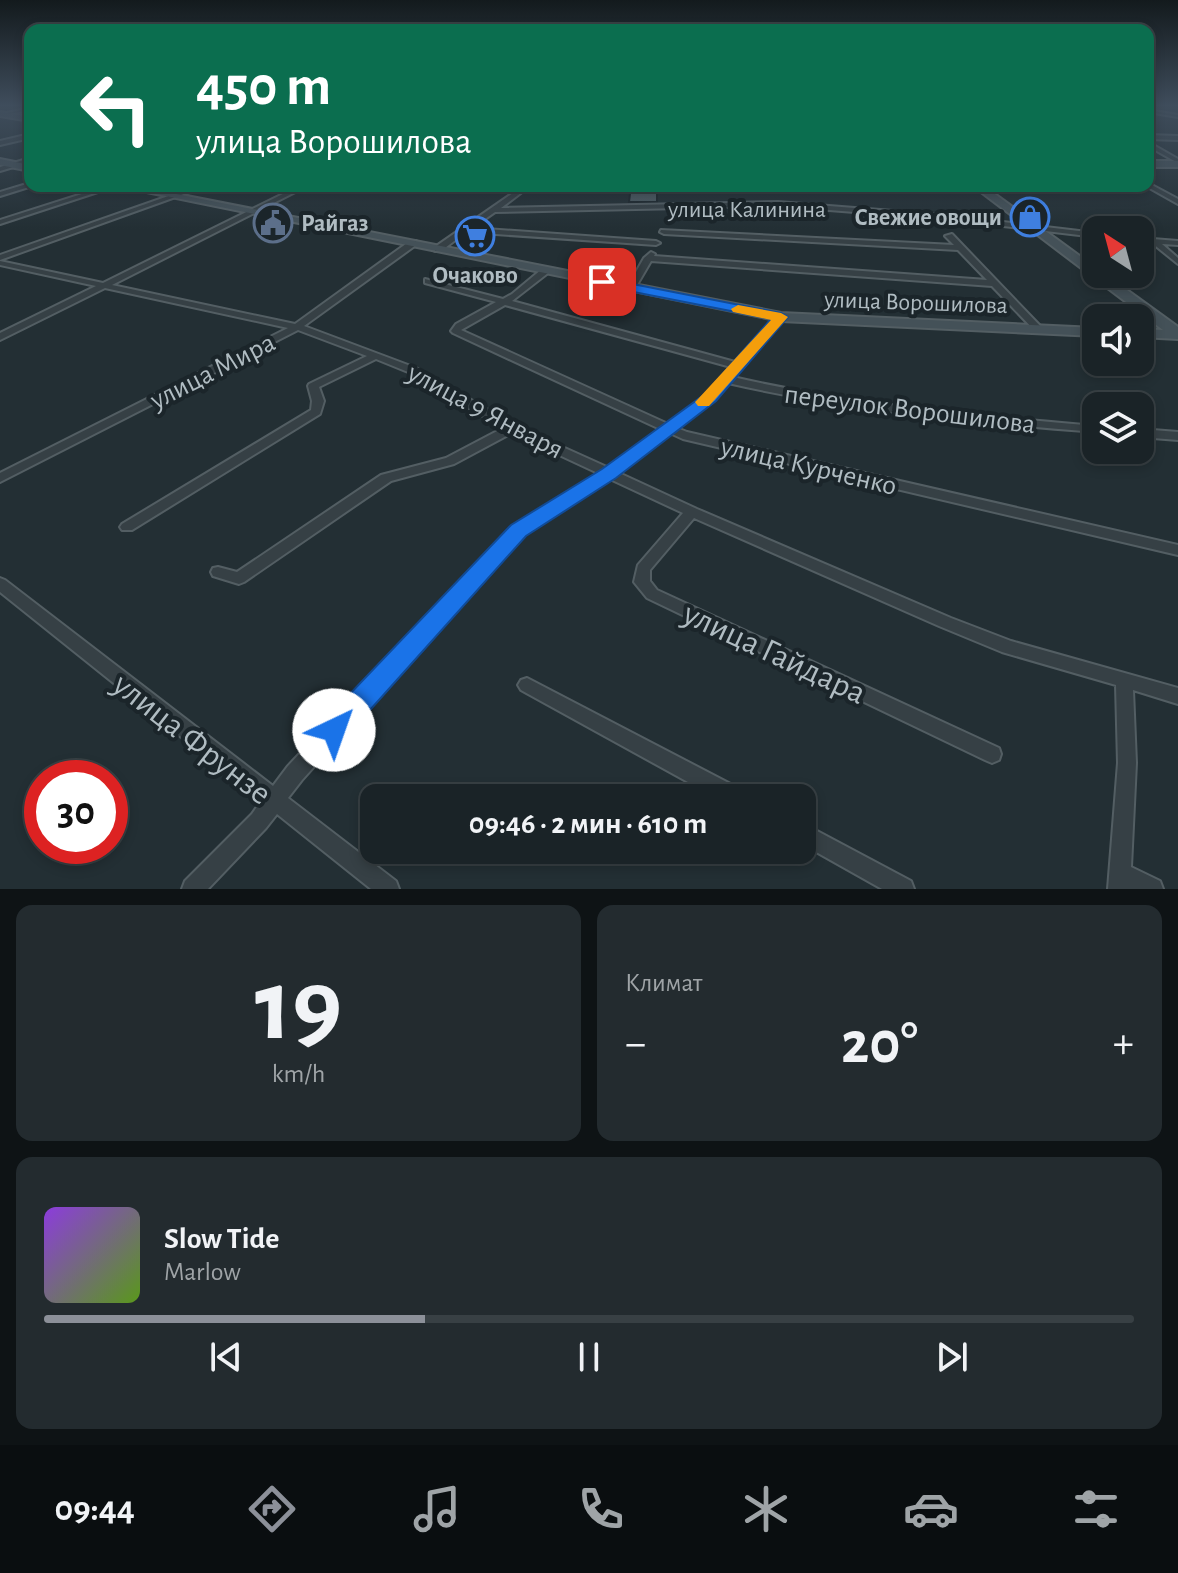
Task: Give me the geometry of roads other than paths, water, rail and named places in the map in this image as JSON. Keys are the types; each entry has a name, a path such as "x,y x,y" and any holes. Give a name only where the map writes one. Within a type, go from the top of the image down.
{"main road":[{"path":"0,162 24,166"},
{"path":"1154,164 1178,162"},
{"name":"улица Ворошилова","path":"154,192 781,317 1082,332"},
{"path":"986,192 1178,334"},
{"path":"1154,333 1178,334"}],"street":[{"path":"1154,148 1178,162"},
{"path":"0,169 24,162"},
{"path":"0,194 24,187"},
{"path":"1154,188 1178,202"},
{"path":"0,222 94,192"},
{"path":"0,261 186,192"},
{"path":"0,337 292,192"},
{"path":"438,249 518,192"},
{"name":"улица Калинина","path":"493,210 778,204 1082,233"},
{"path":"631,288 664,232 672,208"},
{"path":"466,230 656,243"},
{"path":"664,232 958,248"},
{"path":"949,236 1039,330"},
{"path":"1155,242 1178,243"},
{"path":"1155,242 1178,262"},
{"name":"улица Мира","path":"0,478 297,327 413,243"},
{"path":"648,258 992,283"},
{"name":"улица 9 Января","path":"0,261 297,327 412,370 512,428 609,474 1008,647 1178,696"},
{"path":"504,302 545,271"},
{"path":"428,281 738,366"},
{"name":"улица Курченко","path":"504,302 459,326 456,331 666,429 1178,550"},
{"path":"193,889 518,530 609,474 710,397 781,317"},
{"path":"127,527 316,412 318,401 313,386 374,356"},
{"name":"переулок Ворошилова","path":"726,379 774,392 889,410 1082,428"},
{"path":"218,572 239,578 386,478 450,461 512,428"},
{"path":"1154,434 1178,436"},
{"name":"улица Гайдара","path":"692,512 643,569 642,582 652,594 992,754"},
{"name":"улица Фрунзе","path":"0,584 388,889"},
{"path":"1124,681 1127,763 1120,881 1152,889"},
{"path":"527,685 711,784"},
{"path":"816,841 903,889"}],"place":[{"name":"Свежие овощи","path":"1030,217"},
{"name":"Райгаз","path":"273,223"},
{"name":"Очаково","path":"475,236"}]}
